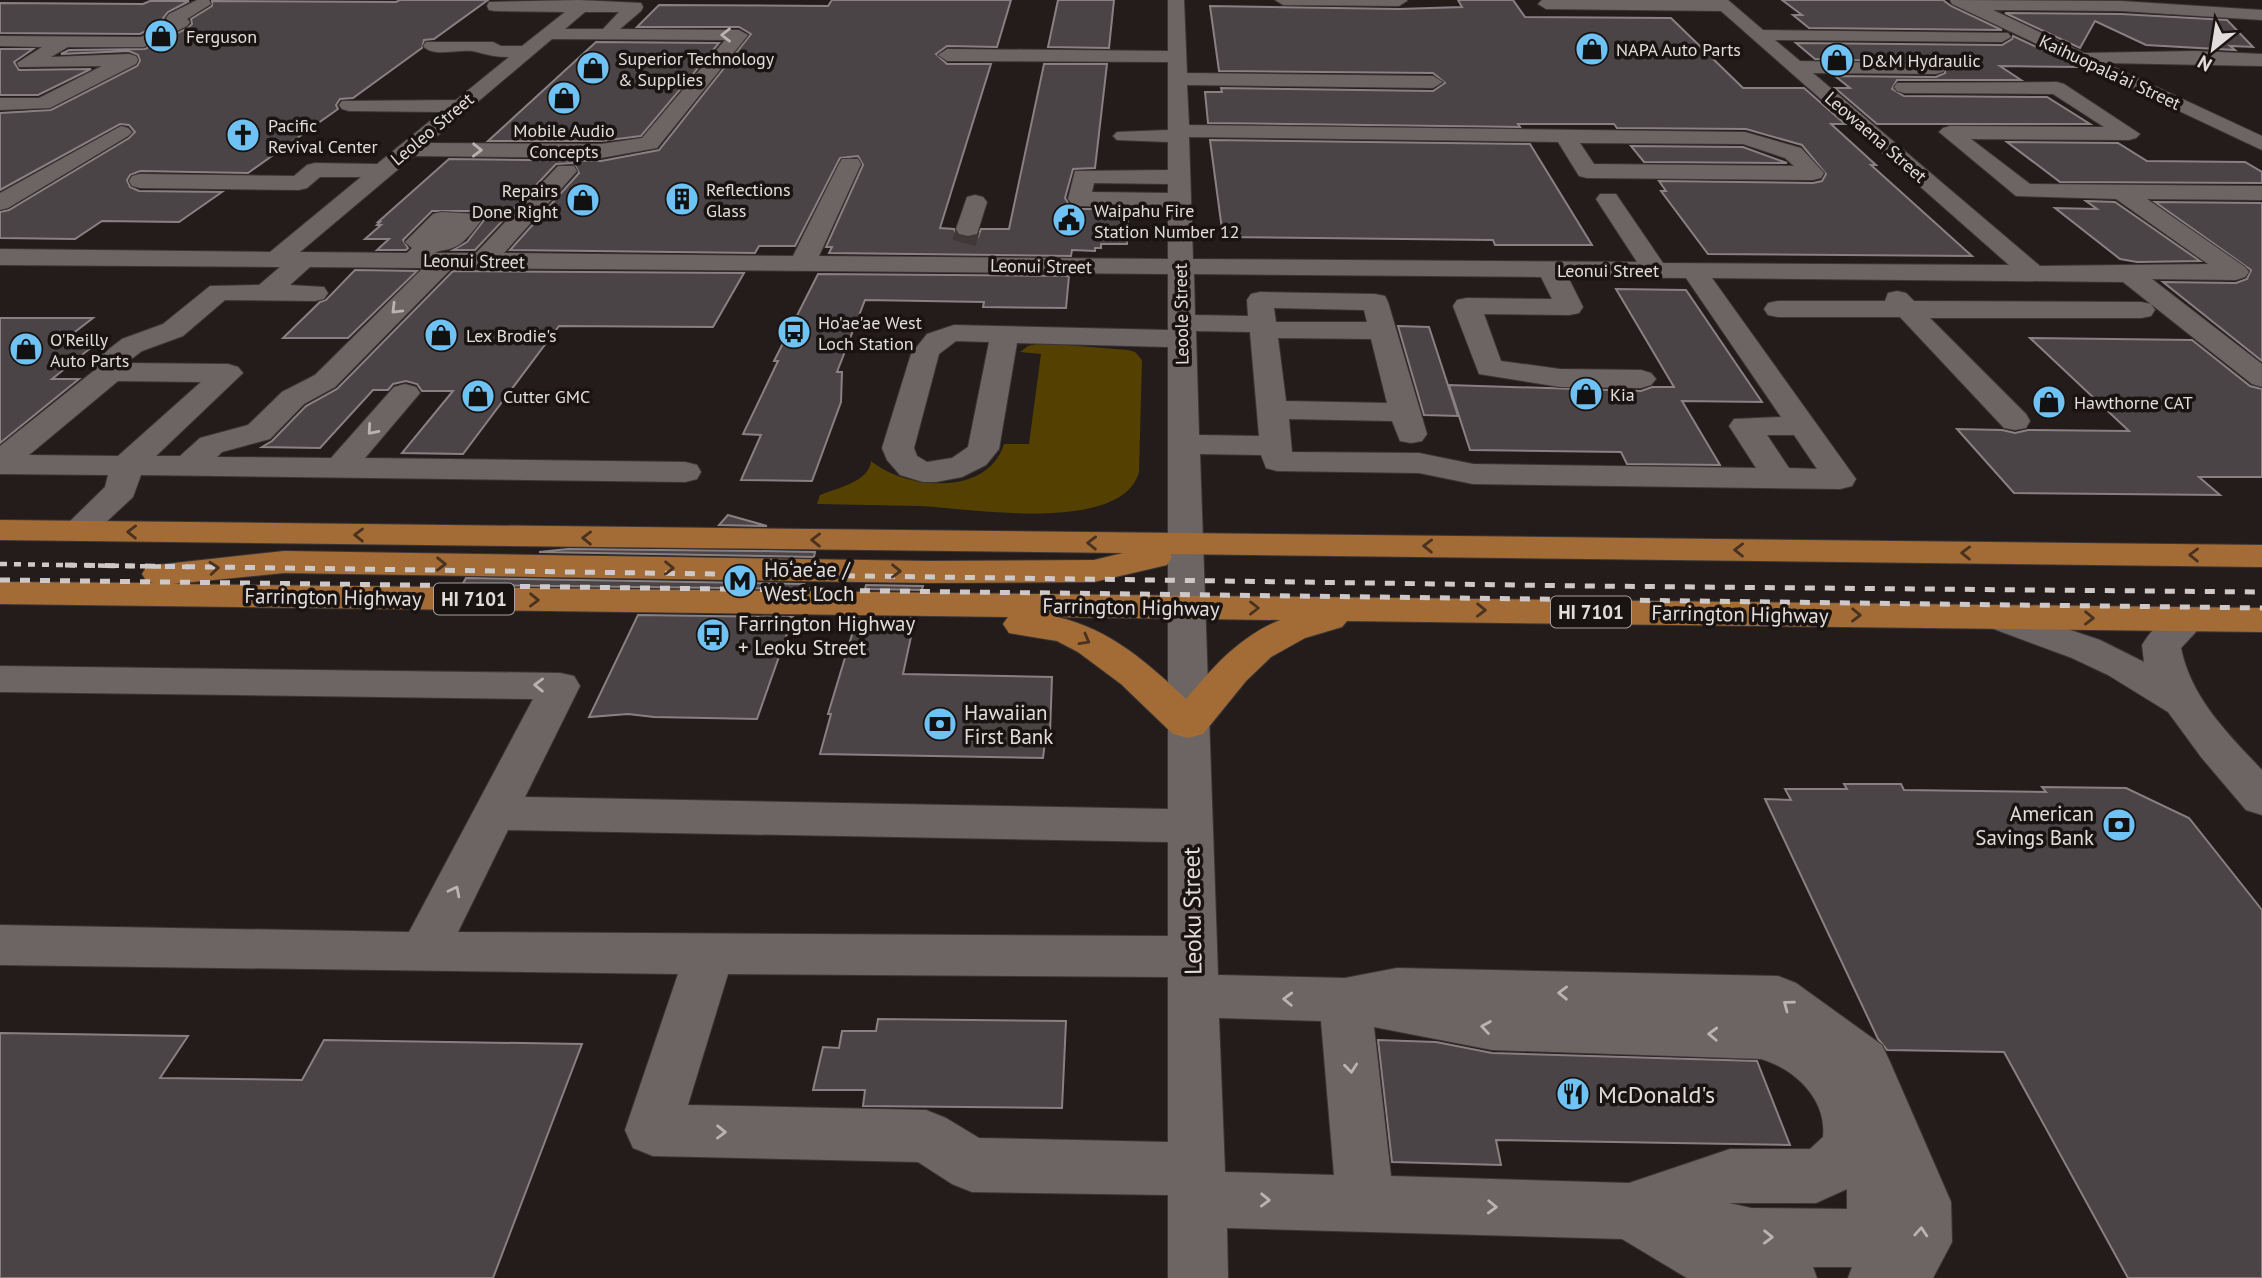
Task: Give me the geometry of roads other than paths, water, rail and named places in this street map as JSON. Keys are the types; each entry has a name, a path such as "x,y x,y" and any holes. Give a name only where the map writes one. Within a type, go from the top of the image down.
{"main road":[{"path":"0,530 2262,556"},
{"path":"0,591 284,562 1094,572 1157,556 1185,543"},
{"name":"Farrington Highway","path":"0,591 923,605 2262,620"},
{"path":"923,605 1073,633 1098,647 1139,678 1188,724 1256,648 1287,630 1367,609"}],"street":[{"name":"Leoole Street","path":"1176,0 1185,543"},
{"path":"1283,0 1399,1"},
{"path":"552,31 490,13 585,3 635,7 611,29"},
{"name":"Leoleo Street","path":"111,372 110,362 132,345 173,330 219,292 268,259 382,171 585,3"},
{"path":"1546,4 1722,3"},
{"name":"Leowaena Street","path":"1722,3 2033,273"},
{"path":"1963,3 2121,5 2262,15"},
{"name":"Kaihuopala'ai Street","path":"1963,3 2070,65 2214,121 2262,144"},
{"path":"0,41 144,42 181,22 175,18 203,4"},
{"path":"409,149 601,151 649,143 739,35 552,31 436,49 519,58"},
{"path":"1759,35 2002,37"},
{"path":"0,104 43,104 129,60 26,63 64,42"},
{"path":"947,55 1177,68 1425,76"},
{"path":"2070,65 2196,57 2262,60"},
{"path":"0,98 69,63"},
{"path":"1795,67 1952,68"},
{"path":"1904,86 2057,88 2129,134 1950,132 2024,191 2262,193"},
{"path":"349,105 460,106"},
{"path":"2214,121 2262,120"},
{"path":"0,203 121,132"},
{"path":"1124,136 1178,134 1564,136 1745,138 1793,153 1813,173 1587,171 1564,136"},
{"path":"1899,157 1983,158"},
{"path":"802,264 850,163"},
{"path":"140,181 299,183 315,170 382,171"},
{"path":"483,261 566,171"},
{"path":"1179,177 1083,176 1080,199 1179,200"},
{"name":"Leonui Street","path":"2122,192 2236,272 2125,271 2129,274"},
{"path":"1608,199 1656,271"},
{"path":"963,246 975,202"},
{"name":"Leonui Street","path":"0,257 304,259 430,254 601,271 683,271 802,264 963,246 1180,268 2129,274"},
{"path":"189,466 211,445 259,432 293,398 325,381 430,254"},
{"path":"0,280 36,257"},
{"path":"266,293 304,259"},
{"path":"1551,270 1569,307 1467,306 1489,368 1560,378 1641,379"},
{"path":"1419,463 1375,302 1260,300 1278,461 1419,463 1473,474 1840,479 1694,271"},
{"path":"1871,272 2015,421"},
{"path":"2129,274 2262,378"},
{"path":"219,292 314,293"},
{"path":"1778,309 2141,310"},
{"path":"1005,334 983,449 975,461 948,471 932,472 908,466 900,460 898,448 925,354 931,343 954,333 1182,331 1262,327"},
{"path":"0,463 111,372 228,373 127,465 121,490 77,531"},
{"path":"340,468 405,393"},
{"path":"1272,410 1405,412"},
{"path":"1779,478 1745,426 1802,426"},
{"path":"1183,444 1276,446"},
{"path":"0,463 685,472"},
{"name":"Leoku Street","path":"1185,543 1198,1278"},
{"path":"1996,617 2098,654 2181,702"},
{"path":"2188,620 2161,645 2162,663 2181,702 2261,798"},
{"path":"3,679 560,686 424,952"},
{"path":"494,813 1190,826"},
{"path":"0,945 709,954 1193,976 1345,1000 1492,1028 1761,1036 1792,1045 1814,1059 1832,1076 1875,1183 1877,1200 1874,1225 1855,1238 1751,1237 1629,1211 1365,1202 1197,1184 972,1166 926,1136 653,1130 709,954"},
{"path":"1345,1000 1397,989 1778,998 1863,1062 1922,1202 1922,1242 1903,1269 1878,1278"},
{"path":"1345,1000 1365,1202"},
{"path":"1629,1211 1730,1176 1816,1175 1835,1165 1850,1147 1852,1126"},
{"path":"1629,1211 1741,1276 1787,1278"}],"tunnel":[{"path":"964,243 968,229"}],"railway":[{"path":"0,564 191,567"},
{"path":"65,565 1587,586 2262,592"},
{"path":"0,580 2262,608"}],"place":[{"name":"Ferguson","path":"161,36"},
{"name":"NAPA Auto Parts","path":"1592,49"},
{"name":"D&M Hydraulic","path":"1837,60"},
{"name":"Superior Technology & Supplies","path":"593,68"},
{"name":"Mobile Audio Concepts","path":"564,98"},
{"name":"Pacific Revival Center","path":"243,135"},
{"name":"Reflections Glass","path":"682,199"},
{"name":"Repairs Done Right","path":"583,200"},
{"name":"Waipahu Fire Station Number 12","path":"1069,220"},
{"name":"Ho'ae'ae West Loch Station","path":"794,332"},
{"name":"Lex Brodie's","path":"441,335"},
{"name":"O'Reilly Auto Parts","path":"26,349"},
{"name":"Kia","path":"1586,394"},
{"name":"Cutter GMC","path":"478,396"},
{"name":"Hawthorne CAT","path":"2049,402"},
{"name":"Hō‘ae‘ae / West Loch","path":"740,581"},
{"name":"Farrington Highway + Leoku Street","path":"713,635"},
{"name":"Hawaiian First Bank","path":"940,724"},
{"name":"American Savings Bank","path":"2119,825"},
{"name":"McDonald's","path":"1573,1094"}]}
